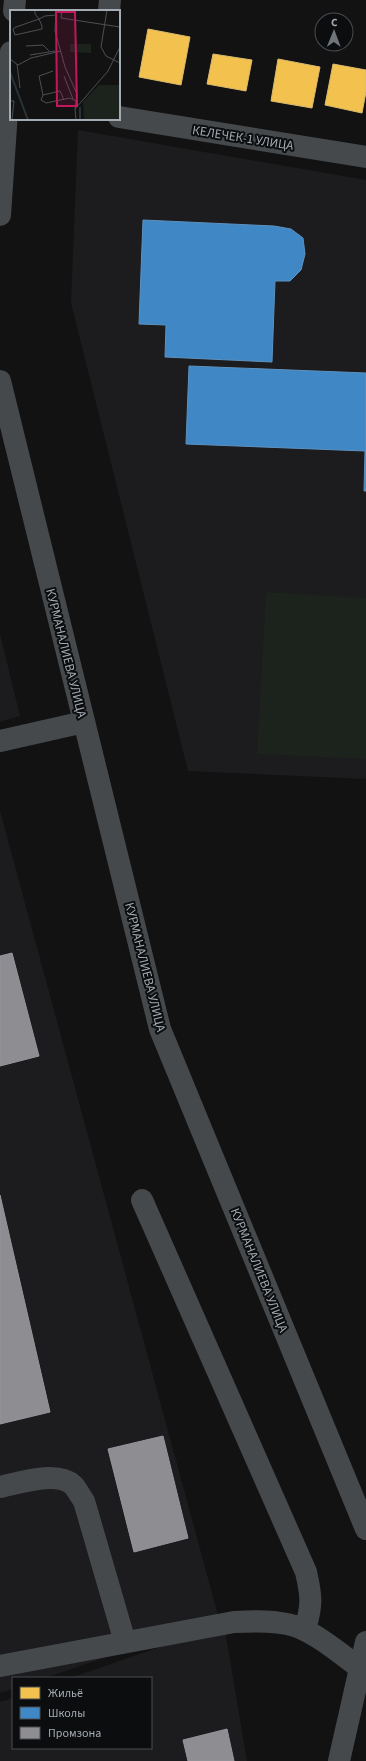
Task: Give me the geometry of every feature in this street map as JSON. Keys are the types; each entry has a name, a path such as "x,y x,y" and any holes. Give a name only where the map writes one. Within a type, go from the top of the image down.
{"street":[{"path":"109,10 110,0"},
{"path":"0,54 10,53"},
{"path":"0,215 10,68"},
{"name":"КЕЛЕЧЕК-1 УЛИЦА","path":"120,117 366,157"},
{"name":"КУРМАНАЛИЕВА УЛИЦА","path":"0,381 160,1029 366,1529"},
{"path":"0,741 84,722"},
{"path":"142,1200 306,1572 310,1591 311,1608 305,1630"},
{"path":"0,1487 41,1479 57,1478 73,1485 84,1501 125,1642"},
{"path":"0,1666 234,1622 261,1621 294,1626 305,1630 360,1668"},
{"path":"339,1761 366,1642"}],"shaded area":[{"path":"78,130 366,180 366,779 188,771 71,303"},
{"path":"266,592 366,598 366,759 257,754"},
{"path":"0,634 20,716 0,722"},
{"path":"0,811 219,1619 48,1677 12,1677 12,1689 0,1693"},
{"path":"224,1625 247,1761 0,1761 0,1702 12,1698 12,1749 152,1749 152,1677 73,1677"}],"building: Жильё":[{"path":"148,29 190,37 181,85 139,77"},
{"path":"213,54 252,60 246,91 207,84"},
{"path":"278,59 320,67 312,108 271,101"},
{"path":"333,64 366,70 366,92 362,113 325,105"}],"building: Школы":[{"path":"143,220 274,226 291,229 303,238 305,254 301,270 290,281 275,281 272,362 165,357 166,325 139,324"},
{"path":"189,366 366,373 366,491 364,491 365,451 186,444"}],"building: Промзона":[{"path":"12,953 39,1056 0,1066 0,956"},
{"path":"0,1195 50,1412 0,1424"},
{"path":"163,1436 188,1538 134,1552 108,1449"},
{"path":"227,1729 234,1761 188,1761 183,1740"}]}
